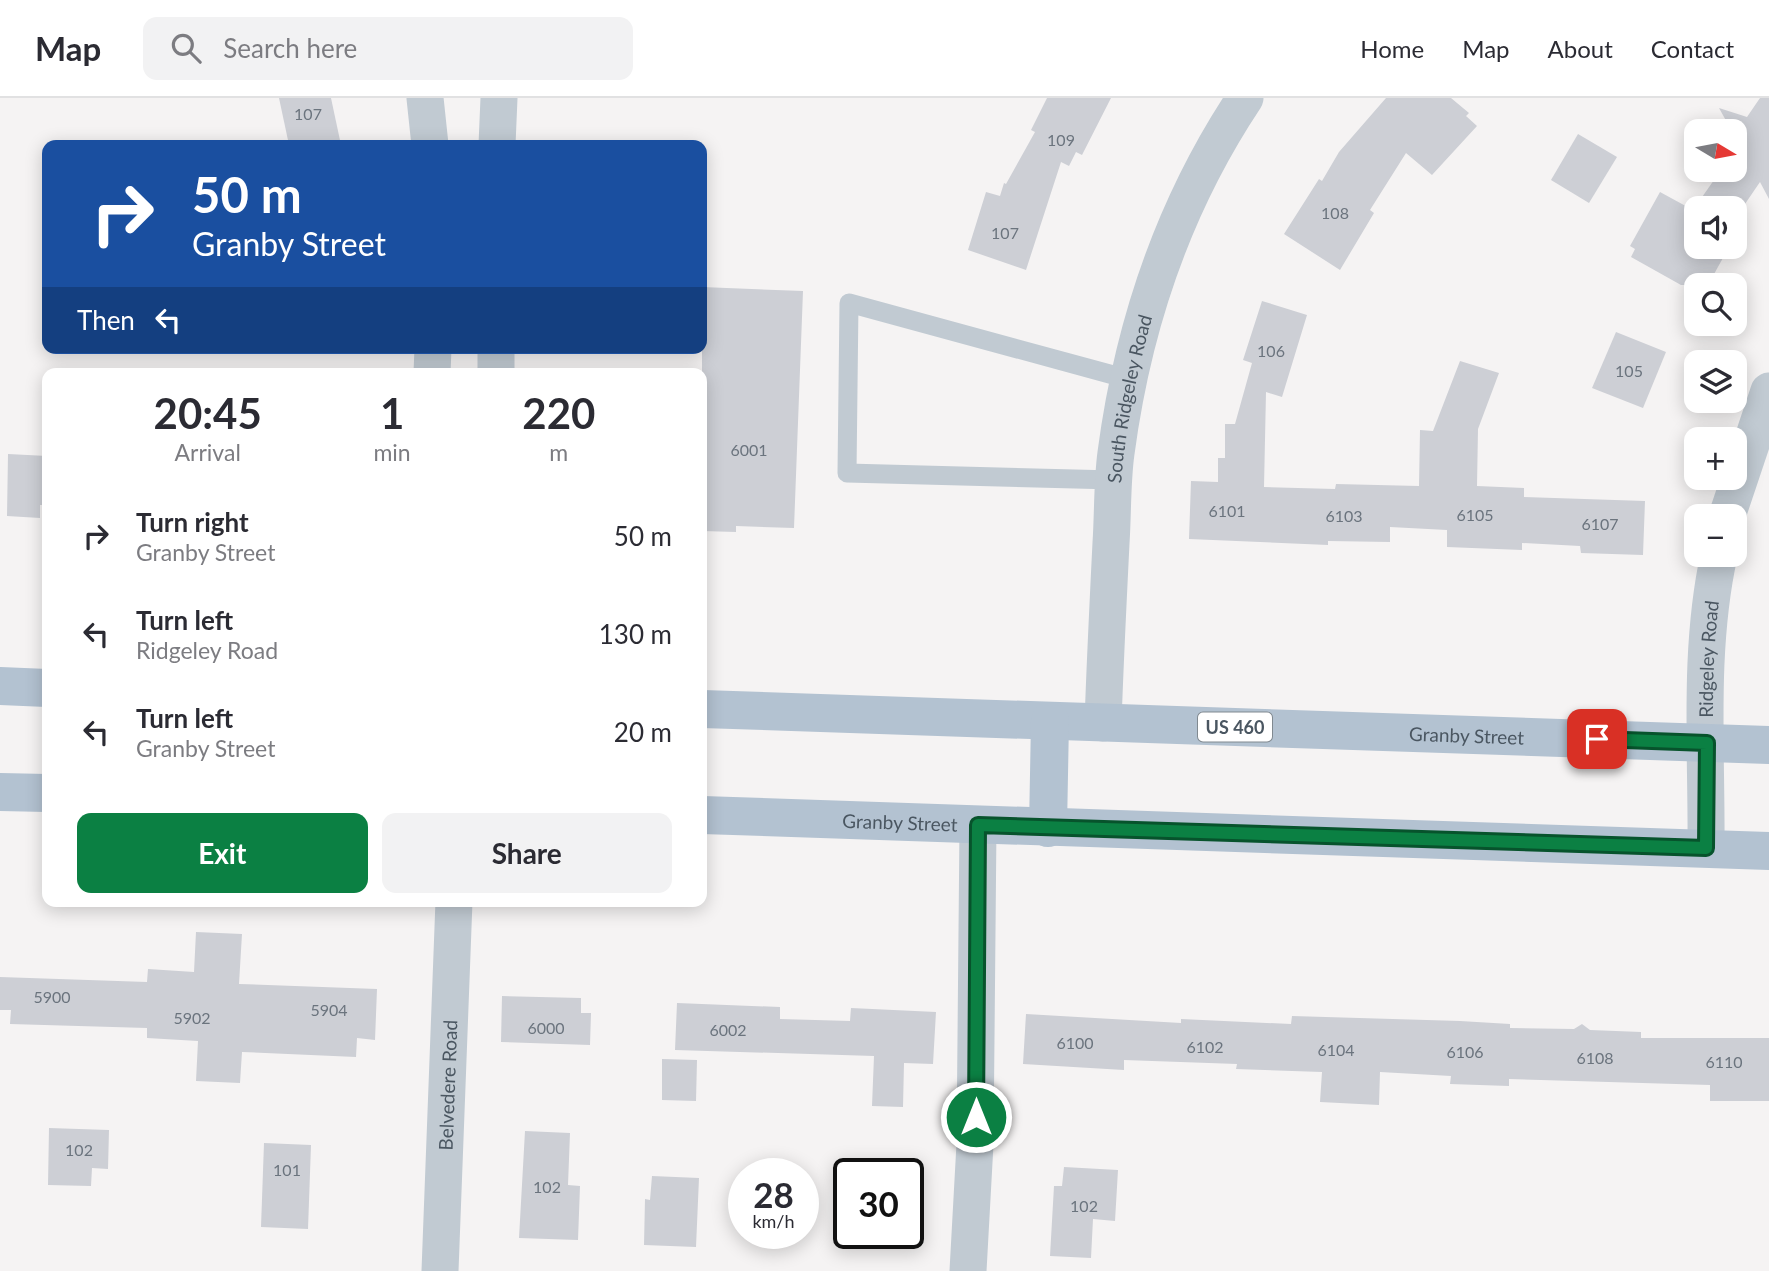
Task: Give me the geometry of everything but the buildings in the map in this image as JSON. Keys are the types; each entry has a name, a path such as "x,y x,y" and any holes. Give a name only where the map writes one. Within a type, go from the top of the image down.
{"main road":[{"path":"0,687 42,688"},
{"name":"Granby Street","path":"707,709 1769,745"},
{"path":"1048,828 1050,721"},
{"path":"0,792 42,793"},
{"name":"Granby Street","path":"707,815 1769,851"}],"street":[{"path":"425,98 429,140"},
{"path":"497,140 499,98"},
{"name":"South Ridgeley Road","path":"1103,723 1114,480 1128,379 1152,286 1183,204 1217,140 1245,98"},
{"path":"1731,504 1769,391"},
{"name":"Ridgeley Road","path":"1706,848 1706,651 1711,591 1716,567"},
{"path":"968,1271 975,1144 978,825"},
{"name":"Belvedere Road","path":"440,1271 454,907"}],"lane":[{"path":"1114,480 847,473 849,303 1128,379"}],"route":[{"path":"976,1117 978,825 1706,848 1707,743 1597,739"}]}
